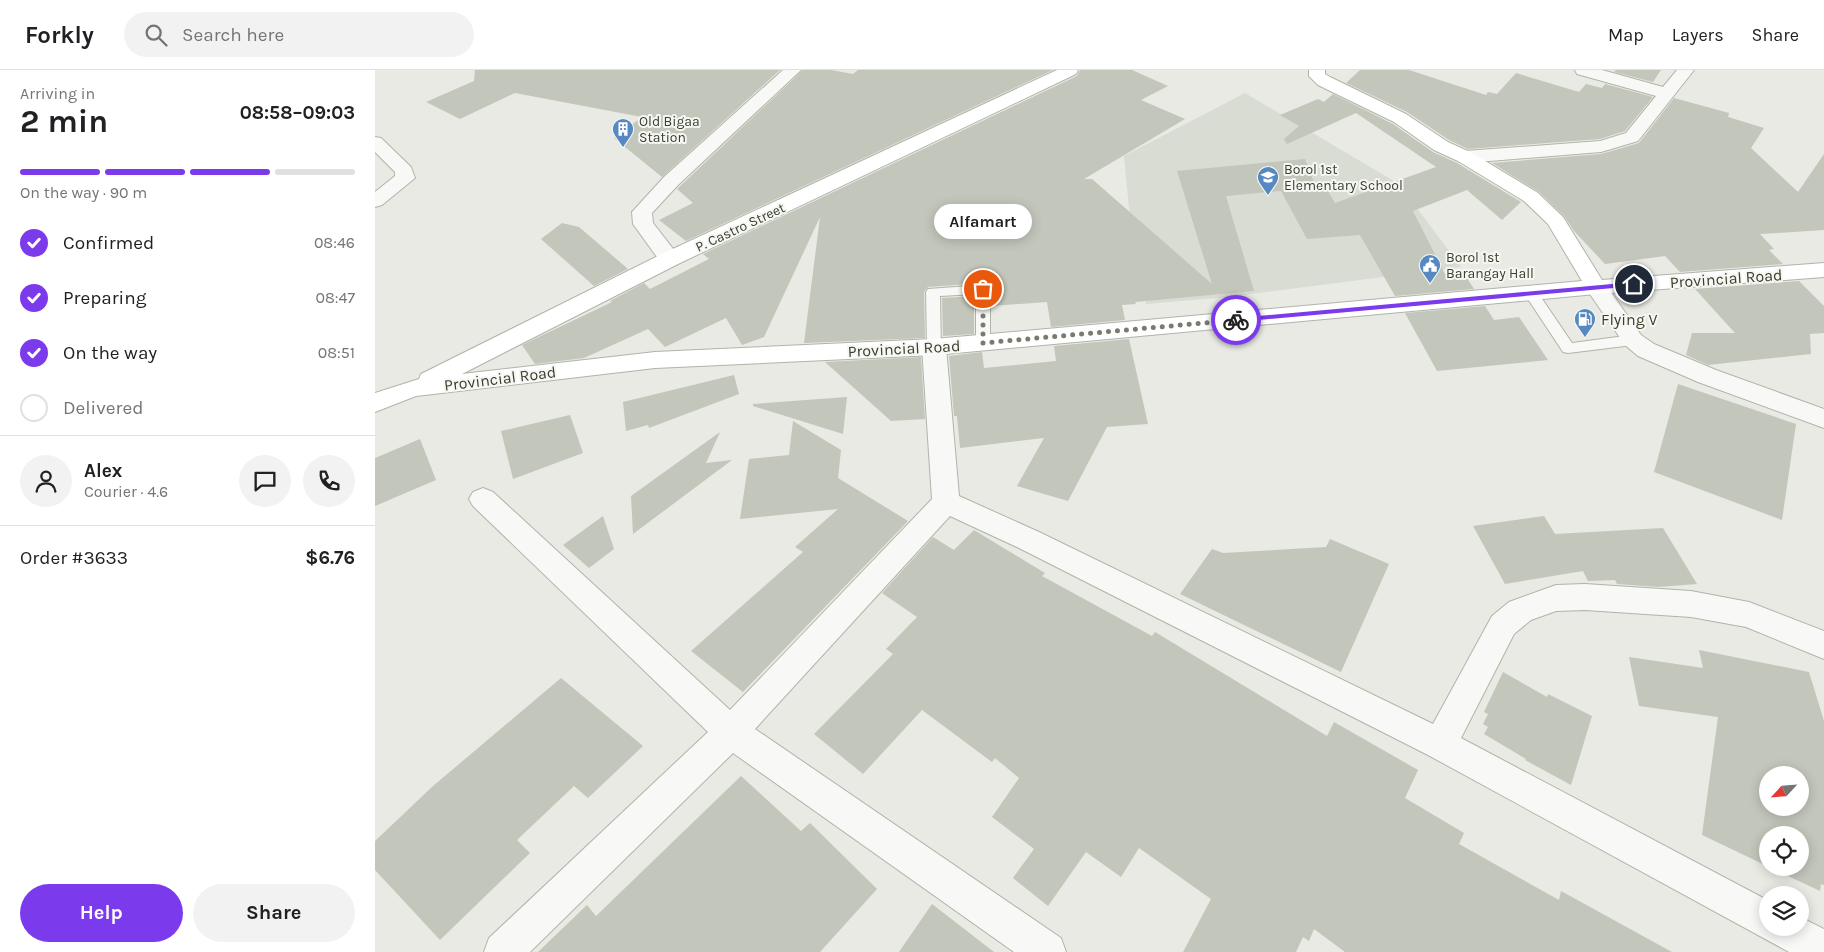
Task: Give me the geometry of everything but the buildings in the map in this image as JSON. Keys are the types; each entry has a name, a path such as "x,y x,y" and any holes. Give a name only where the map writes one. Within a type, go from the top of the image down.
{"main road":[{"name":"P. Castro Street","path":"413,388 670,260 1070,70"},
{"path":"1317,70 1317,76 1324,81 1400,118 1441,146 1465,157 1531,197 1556,221 1596,287"},
{"name":"Provincial Road","path":"375,403 413,388 655,360 934,347 1596,287 1824,270"}],"street":[{"path":"670,260 643,224 642,212 671,181 793,70"},
{"path":"1583,70 1666,93"},
{"path":"1465,157 1601,146 1632,137 1686,70"},
{"path":"375,142 404,171 405,178 375,201"},
{"path":"1596,287 1633,340 1646,350 1669,361 1824,418"},
{"path":"503,952 731,732 946,502 934,347"},
{"path":"483,499 731,732 1047,952"},
{"path":"946,502 1029,540 1440,744 1759,916"},
{"path":"1440,744 1503,625 1520,611 1556,598 1585,597 1691,604 1749,615 1824,645"},
{"path":"1797,936 1824,950"}],"lane":[{"path":"934,347 933,292 983,289 983,343"},
{"path":"1531,293 1568,348 1633,340"}],"shaded area":[{"name":"Borol 1st Elementary School","path":"1245,93 1399,184 1461,267 1228,297 1146,304 1129,208 1124,156"}],"way so far":[{"path":"983,289 983,343 1236,320"}],"place":[{"name":"Old Bigaa Station","path":"623,148"},
{"name":"Borol 1st Elementary School","path":"1268,196"},
{"name":"Borol 1st Barangay Hall","path":"1430,284"},
{"name":"Alfamart","path":"983,289"},
{"name":"Flying V","path":"1585,338"}],"route":[{"path":"1236,320 1634,284"}]}
